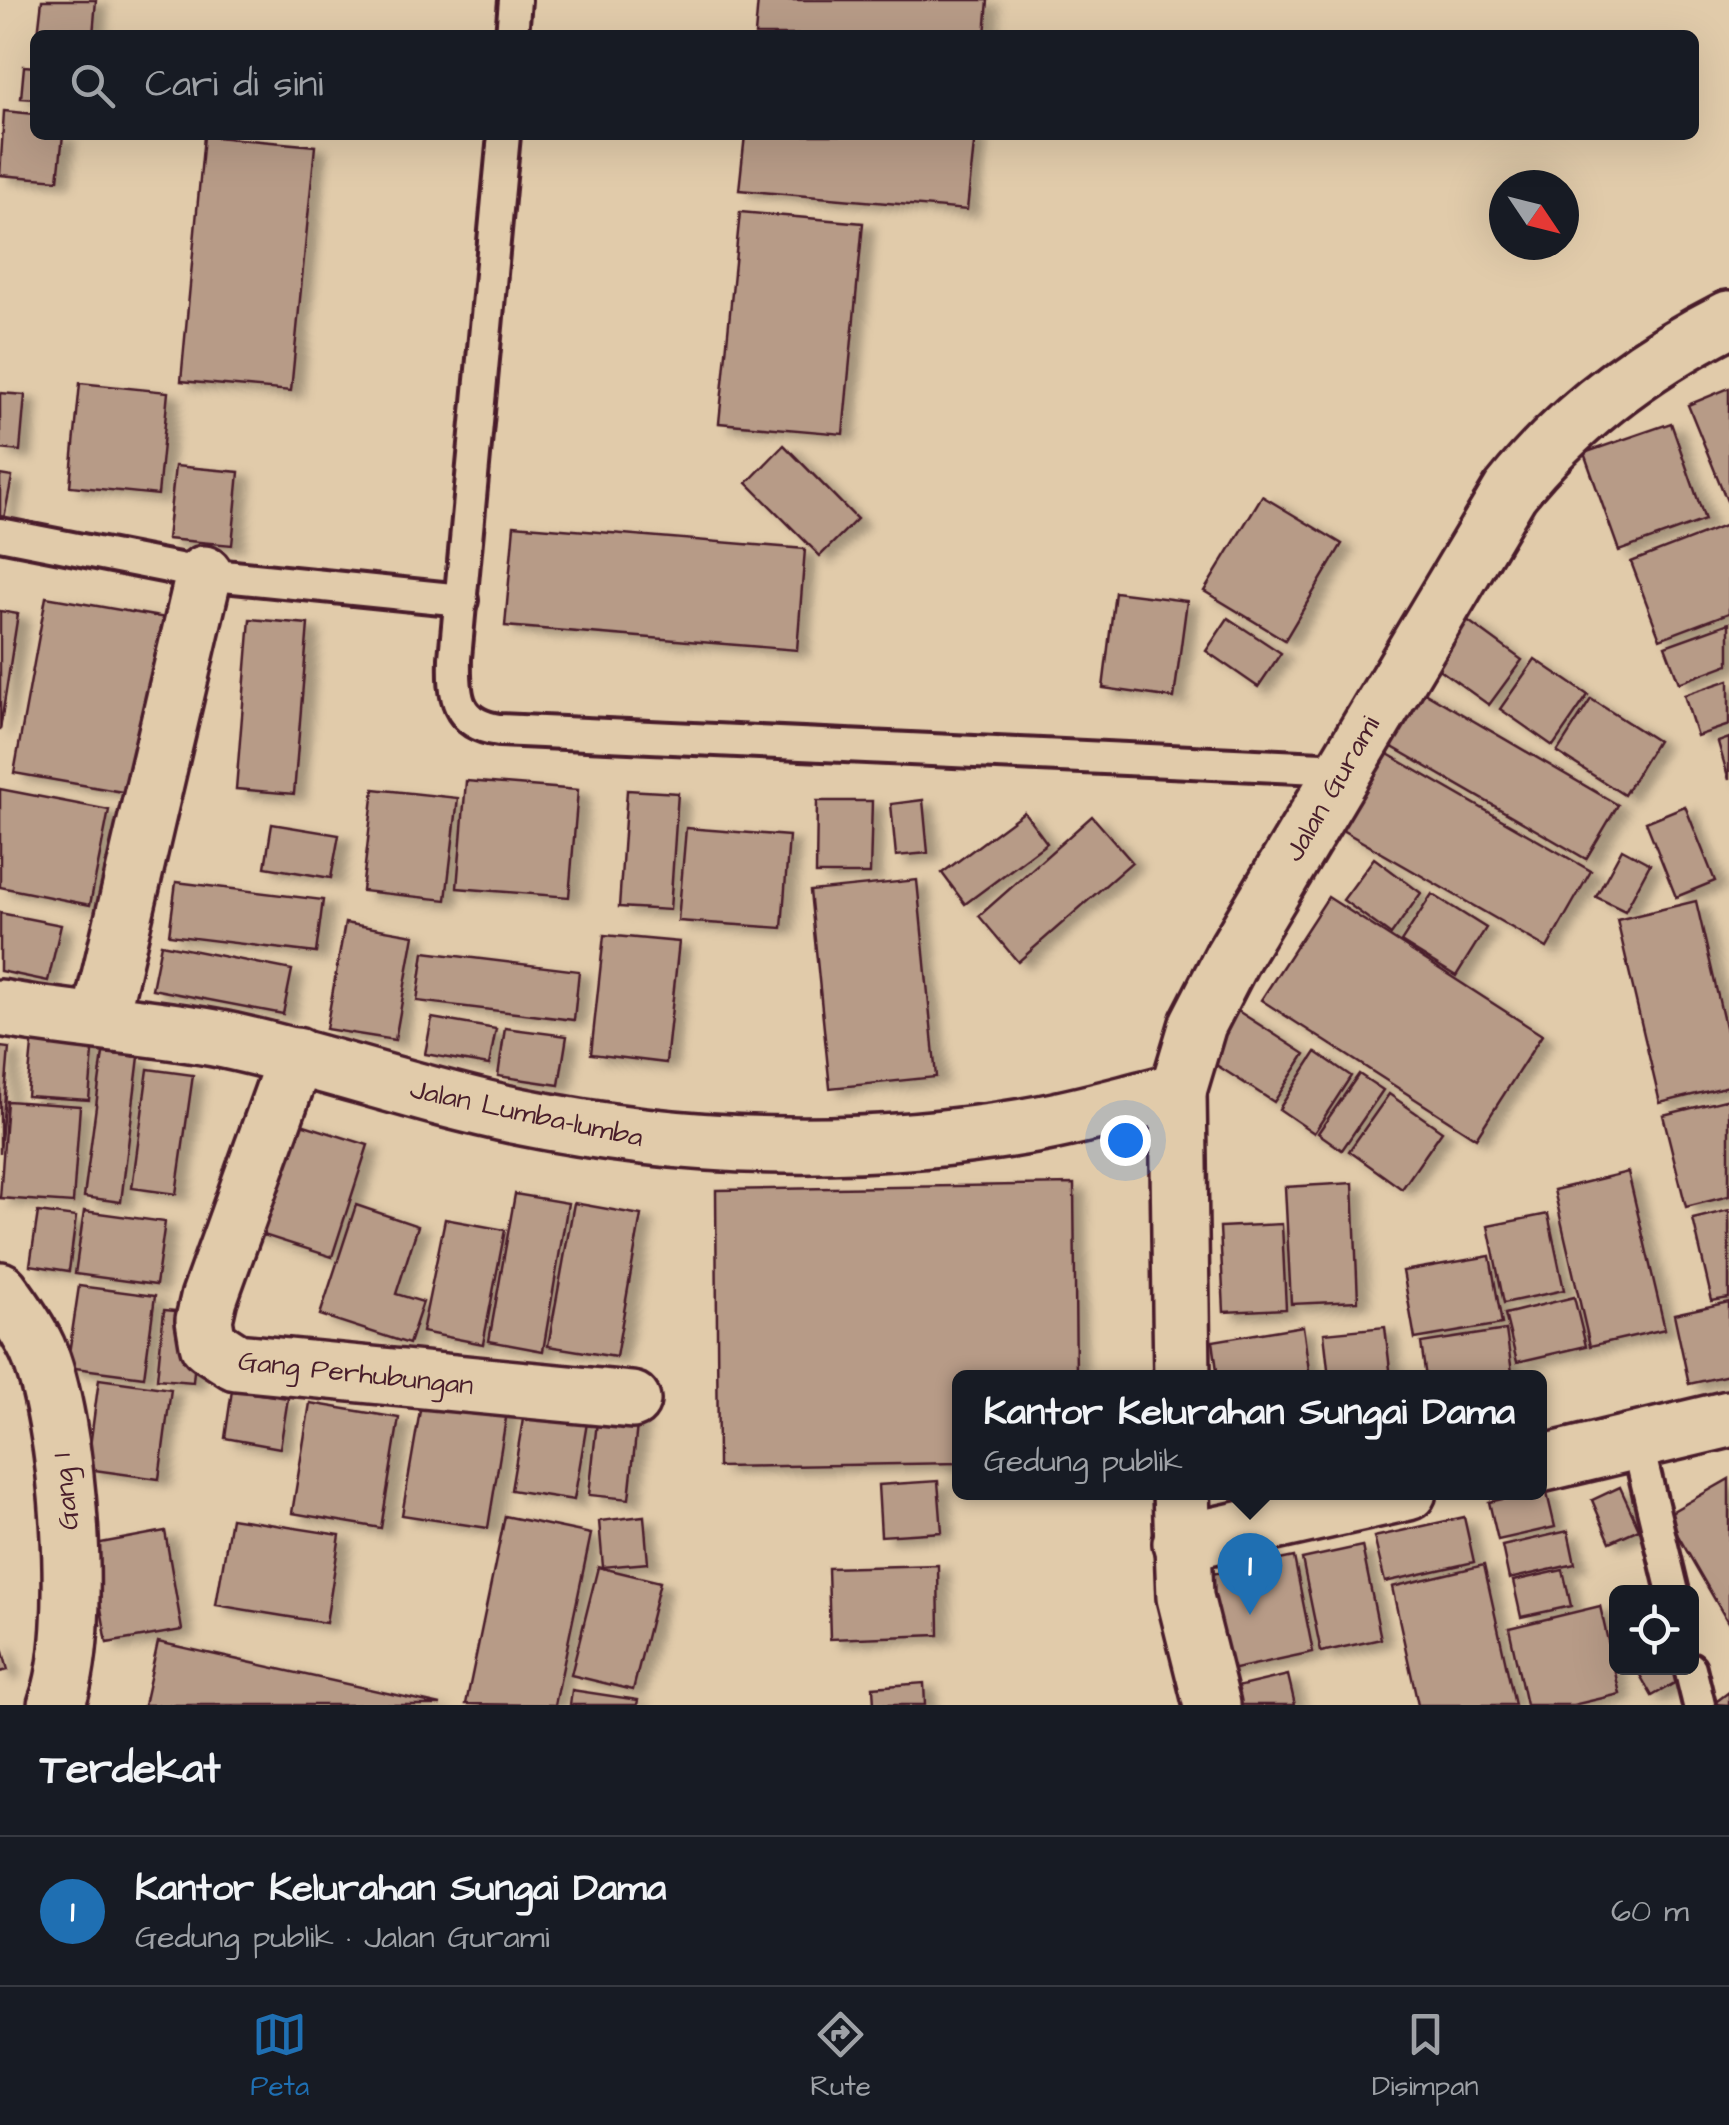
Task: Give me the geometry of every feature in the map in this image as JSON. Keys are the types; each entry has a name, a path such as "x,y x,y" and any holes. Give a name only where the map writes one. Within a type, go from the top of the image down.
{"street":[{"name":"Jalan Gurami","path":"1182,1370 1178,1091 1188,1051 1213,992 1485,528 1530,466 1584,414 1638,372 1729,319"},
{"path":"100,1019 204,574"},
{"name":"Jalan Lumba-lumba","path":"0,1008 100,1019 296,1056 514,1116 596,1131 707,1142 916,1142 1025,1127 1178,1091"},
{"name":"Gang Perhubungan","path":"296,1056 209,1298 205,1330 214,1351 236,1362 304,1371 632,1400"},
{"name":"Gang 1","path":"0,1290 39,1352 63,1475 73,1609 66,1682 56,1705"},
{"path":"1547,1462 1729,1419"},
{"path":"1206,1704 1185,1597 1181,1518 1338,1500"}],"lane":[{"path":"512,30 515,0"},
{"path":"504,140 462,600 456,698 465,718 482,728 1343,769"},
{"path":"0,534 204,574 462,600"},
{"path":"1637,1442 1671,1585"},
{"path":"1692,1675 1699,1705"}],"building":[{"path":"42,0 96,0 93,30 39,30"},
{"path":"758,0 988,0 985,30 755,30"},
{"path":"24,66 30,67 30,99 21,98"},
{"path":"4,111 30,114 30,140 62,140 58,180 0,175"},
{"path":"204,140 315,146 291,391 181,381"},
{"path":"744,140 974,140 967,210 739,190"},
{"path":"740,212 863,223 843,434 719,423"},
{"path":"80,383 168,392 158,495 70,486"},
{"path":"1729,388 1729,500 1727,501 1688,405"},
{"path":"0,393 25,395 20,451 0,449"},
{"path":"1671,423 1705,520 1619,551 1584,453"},
{"path":"784,445 857,519 820,556 747,483"},
{"path":"175,466 239,472 232,545 167,539"},
{"path":"0,475 12,477 1,534 0,534"},
{"path":"1262,496 1342,544 1285,640 1204,591"},
{"path":"1729,524 1729,613 1660,639 1631,562"},
{"path":"514,525 805,549 797,650 505,626"},
{"path":"1115,592 1187,601 1174,698 1103,688"},
{"path":"46,597 183,621 151,797 14,773"},
{"path":"0,611 18,614 0,730"},
{"path":"1459,614 1522,660 1489,705 1426,660"},
{"path":"1228,618 1281,653 1258,687 1206,651"},
{"path":"250,619 308,624 294,794 236,789"},
{"path":"1729,623 1729,664 1679,683 1665,646"},
{"path":"1535,659 1588,695 1553,746 1500,709"},
{"path":"1729,680 1729,725 1697,736 1684,695"},
{"path":"1407,682 1618,805 1586,859 1375,737"},
{"path":"1591,699 1657,741 1624,795 1557,752"},
{"path":"1729,738 1729,780 1718,742"},
{"path":"1379,749 1591,871 1547,948 1335,826"},
{"path":"466,781 578,790 569,897 457,888"},
{"path":"0,789 109,810 90,905 0,887"},
{"path":"374,789 458,798 446,900 362,891"},
{"path":"627,790 678,793 670,910 619,907"},
{"path":"923,800 928,853 896,856 891,804"},
{"path":"817,801 872,801 870,874 816,874"},
{"path":"1685,806 1715,881 1676,897 1646,822"},
{"path":"1024,812 1047,843 965,904 942,873"},
{"path":"1092,816 1132,862 1018,962 979,916"},
{"path":"272,824 339,835 331,878 265,867"},
{"path":"686,828 789,836 782,928 678,921"},
{"path":"1622,849 1650,864 1625,911 1596,897"},
{"path":"1374,858 1421,893 1391,935 1343,900"},
{"path":"917,880 936,1077 830,1088 810,891"},
{"path":"176,882 323,900 316,953 169,935"},
{"path":"1432,894 1486,928 1456,976 1401,942"},
{"path":"1328,897 1542,1035 1476,1138 1261,1000"},
{"path":"1696,901 1729,1044 1729,1086 1660,1103 1617,920"},
{"path":"0,913 61,925 48,981 0,971"},
{"path":"345,923 414,935 395,1040 326,1029"},
{"path":"604,935 679,942 666,1063 591,1054"},
{"path":"161,944 292,970 283,1014 152,989"},
{"path":"424,952 579,971 574,1020 417,1001"},
{"path":"1238,1011 1305,1054 1274,1102 1207,1059"},
{"path":"432,1018 496,1029 489,1065 425,1054"},
{"path":"505,1028 567,1036 559,1085 498,1076"},
{"path":"33,1035 94,1040 89,1100 27,1096"},
{"path":"0,1047 9,1048 0,1153"},
{"path":"1316,1052 1351,1076 1314,1133 1279,1109"},
{"path":"103,1053 139,1057 121,1202 84,1197"},
{"path":"148,1069 193,1075 176,1194 132,1188"},
{"path":"1359,1074 1383,1090 1342,1150 1318,1133"},
{"path":"1389,1094 1442,1131 1402,1189 1349,1151"},
{"path":"1729,1099 1729,1196 1686,1207 1663,1115"},
{"path":"7,1101 80,1106 73,1203 0,1198"},
{"path":"282,1118 368,1145 332,1257 245,1229"},
{"path":"1628,1172 1665,1329 1590,1346 1554,1190"},
{"path":"1353,1183 1358,1301 1291,1304 1285,1187"},
{"path":"1074,1184 1076,1370 952,1370 952,1463 718,1467 716,1190"},
{"path":"515,1194 568,1203 543,1351 489,1341"},
{"path":"574,1203 641,1215 616,1357 548,1346"},
{"path":"356,1205 418,1226 396,1294 423,1302 409,1344 320,1315"},
{"path":"1729,1210 1729,1298 1712,1301 1693,1219"},
{"path":"84,1211 165,1222 156,1285 75,1274"},
{"path":"38,1212 76,1217 69,1271 30,1265"},
{"path":"1548,1214 1564,1290 1504,1303 1488,1226"},
{"path":"445,1219 505,1230 483,1344 422,1332"},
{"path":"1282,1224 1286,1309 1224,1312 1220,1227"},
{"path":"1490,1256 1502,1324 1415,1339 1403,1271"},
{"path":"79,1286 155,1296 144,1377 67,1367"},
{"path":"1574,1297 1586,1346 1517,1362 1505,1314"},
{"path":"1729,1302 1729,1375 1689,1384 1674,1314"},
{"path":"164,1310 199,1313 193,1382 157,1379"},
{"path":"1303,1326 1309,1370 1217,1370 1213,1341"},
{"path":"1385,1327 1390,1370 1328,1370 1324,1333"},
{"path":"1506,1330 1512,1370 1425,1370 1421,1343"},
{"path":"99,1379 171,1389 159,1479 87,1469"},
{"path":"424,1387 509,1400 488,1528 402,1515"},
{"path":"232,1390 288,1398 280,1448 225,1438"},
{"path":"310,1403 399,1418 381,1528 292,1513"},
{"path":"525,1407 588,1417 574,1500 511,1490"},
{"path":"598,1412 638,1416 629,1499 589,1495"},
{"path":"1729,1479 1729,1624 1666,1515"},
{"path":"938,1481 942,1532 881,1536 878,1485"},
{"path":"1620,1487 1639,1529 1610,1542 1592,1500"},
{"path":"1547,1493 1555,1527 1498,1540 1489,1502 1547,1500"},
{"path":"505,1516 591,1534 555,1705 466,1704"},
{"path":"644,1516 648,1563 603,1567 599,1521"},
{"path":"1464,1517 1474,1562 1385,1582 1374,1537"},
{"path":"231,1518 340,1535 326,1623 216,1605"},
{"path":"165,1531 182,1630 107,1643 90,1545"},
{"path":"1568,1531 1575,1564 1509,1579 1502,1546"},
{"path":"1362,1546 1381,1639 1321,1652 1302,1559"},
{"path":"1294,1557 1313,1652 1207,1675 1188,1579"},
{"path":"938,1565 939,1635 830,1639 828,1568"},
{"path":"1484,1565 1515,1705 1418,1705 1392,1587"},
{"path":"598,1567 660,1582 633,1690 571,1675"},
{"path":"1563,1570 1571,1606 1521,1617 1513,1581"},
{"path":"1600,1606 1609,1646 1609,1675 1616,1675 1620,1694 1573,1705 1526,1705 1509,1628"},
{"path":"0,1641 8,1670 0,1672"},
{"path":"158,1642 441,1705 144,1705"},
{"path":"1288,1675 1295,1705 1241,1705 1237,1687"},
{"path":"1640,1675 1688,1675 1652,1696"},
{"path":"924,1683 925,1705 874,1705 873,1687"},
{"path":"572,1690 638,1700 637,1705 570,1705"},
{"path":"1729,1692 1729,1705 1713,1704"}],"place":[{"name":"Kantor Kelurahan Sungai Dama","path":"1250,1615"}]}
